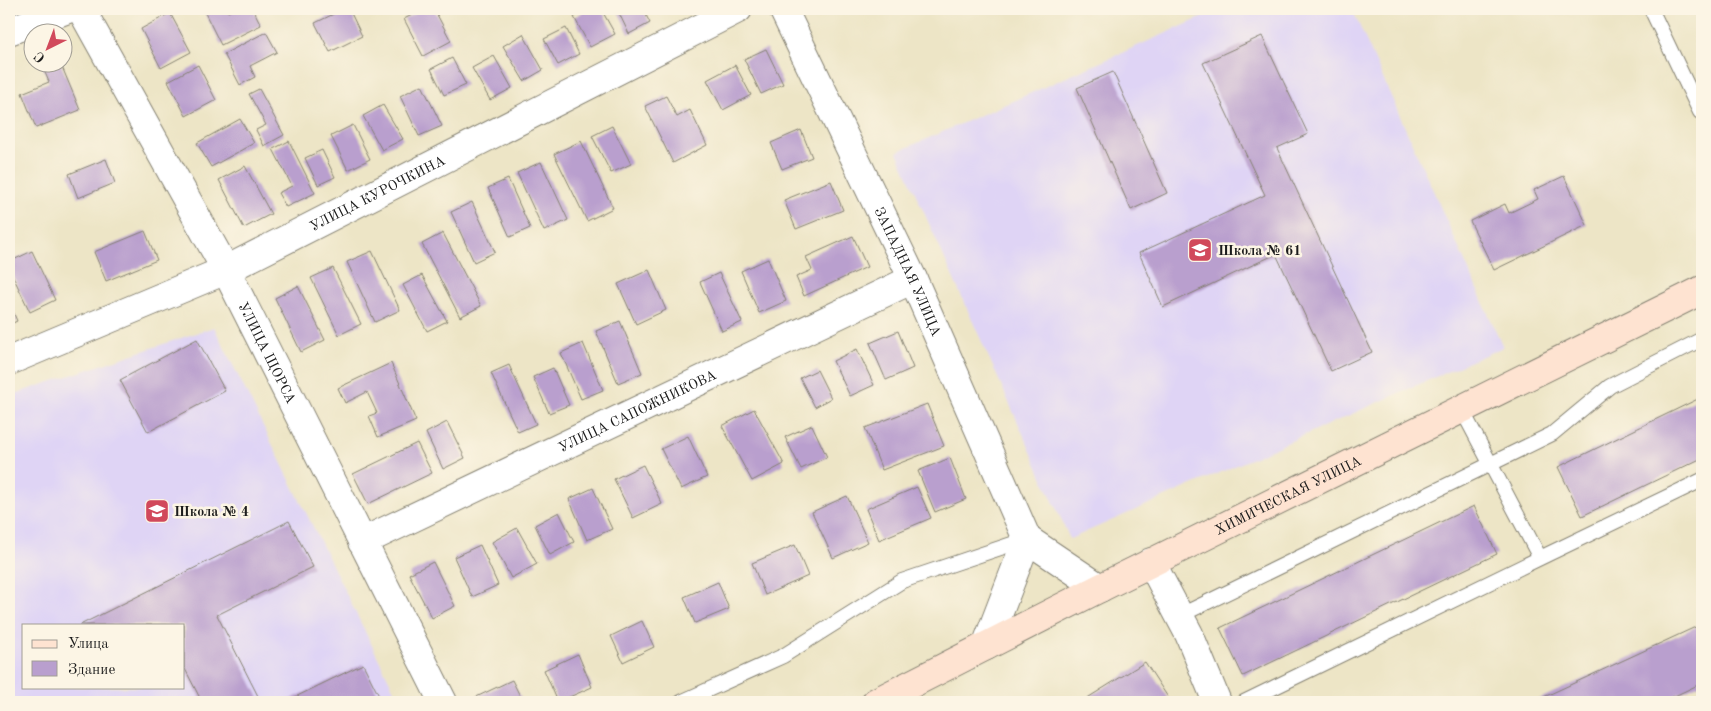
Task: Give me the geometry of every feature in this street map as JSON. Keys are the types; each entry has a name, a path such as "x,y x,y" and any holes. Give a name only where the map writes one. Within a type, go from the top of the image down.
{"street":[{"path":"9,32 68,9"},
{"name":"УЛИЦА ЩОРСА","path":"81,9 226,270 443,702"},
{"name":"УЛИЦА КУРОЧКИНА","path":"9,361 226,270 738,9"},
{"name":"ЗАПАДНАЯ УЛИЦА","path":"782,9 913,279 1027,539"},
{"name":"УЛИЦА САПОЖНИКОВА","path":"362,542 913,279"},
{"name":"ХИМИЧЕСКАЯ УЛИЦА","path":"876,702 1151,562 1462,408 1701,294"},
{"path":"986,646 1027,539 1100,588"},
{"path":"1151,562 1189,634 1217,702"}],"lane":[{"path":"1651,9 1700,112"},
{"path":"1179,616 1552,434 1610,386 1702,340"},
{"path":"1462,408 1540,558"},
{"path":"1244,702 1702,480"},
{"path":"681,702 783,656 902,581 1027,539"}],"shaded area":[{"name":"Школа № 61","path":"1221,9 1352,9 1503,347 1070,539 897,152"},
{"name":"Школа № 4","path":"214,327 400,702 9,702 9,396"}],"building":[{"path":"203,9 226,9 228,12 234,9 253,9 261,25 221,45"},
{"path":"344,9 349,9 362,36 330,52 315,23"},
{"path":"424,9 434,9 451,41 423,56 404,19"},
{"path":"589,9 601,9 615,34 590,47 574,17"},
{"path":"617,9 643,9 650,23 629,34"},
{"path":"170,13 191,52 161,68 141,29"},
{"path":"566,28 579,54 558,65 544,39"},
{"path":"266,32 277,52 250,66 255,77 240,85 224,54"},
{"path":"523,34 543,70 524,81 503,46"},
{"path":"1262,36 1308,134 1277,148 1372,352 1331,371 1276,254 1163,307 1139,253 1265,195 1203,63"},
{"path":"766,49 783,84 761,94 744,59"},
{"path":"494,56 512,88 490,100 472,68"},
{"path":"452,58 466,85 444,95 431,69"},
{"path":"198,65 216,100 186,116 168,81"},
{"path":"735,65 751,95 723,110 707,80"},
{"path":"45,72 64,72 80,110 36,128 22,93 49,82"},
{"path":"1113,72 1167,193 1131,210 1077,88"},
{"path":"422,85 442,126 419,136 400,96"},
{"path":"259,89 284,135 264,146 256,130 266,125 249,94"},
{"path":"666,96 677,117 690,110 707,145 673,163 645,106"},
{"path":"383,105 403,139 382,150 363,116"},
{"path":"240,119 254,143 211,167 197,143"},
{"path":"353,125 370,159 348,170 331,136"},
{"path":"612,126 631,164 611,173 592,136"},
{"path":"801,130 812,157 782,169 771,143"},
{"path":"289,141 315,193 286,207 278,193 292,186 273,149"},
{"path":"581,141 613,208 587,221 554,154"},
{"path":"322,150 335,177 318,185 305,158"},
{"path":"106,159 115,183 78,198 69,174"},
{"path":"541,162 568,220 544,231 517,173"},
{"path":"245,166 271,214 244,228 219,180"},
{"path":"1564,176 1587,225 1494,270 1470,221 1505,204 1509,213 1538,199 1534,190"},
{"path":"508,179 530,228 510,237 488,188"},
{"path":"831,181 843,210 796,229 784,200"},
{"path":"472,202 495,252 474,262 451,212"},
{"path":"145,231 157,260 106,281 94,252"},
{"path":"443,233 481,306 460,317 422,244"},
{"path":"853,236 867,267 804,296 796,277 812,270 806,257"},
{"path":"32,251 55,300 30,312 9,268 9,262"},
{"path":"372,251 400,310 375,322 347,262"},
{"path":"768,259 786,301 759,313 741,271"},
{"path":"333,268 361,324 339,335 311,278"},
{"path":"649,270 666,310 636,324 618,284"},
{"path":"719,273 742,322 722,331 700,282"},
{"path":"422,275 447,321 427,331 403,285"},
{"path":"298,286 325,340 301,352 275,298"},
{"path":"9,302 17,321 9,325"},
{"path":"620,321 642,373 618,383 596,331"},
{"path":"898,331 913,368 886,380 870,343"},
{"path":"197,339 225,391 148,432 120,380"},
{"path":"583,343 603,390 581,399 561,353"},
{"path":"857,349 874,385 850,396 833,361"},
{"path":"391,363 416,421 378,437 369,416 377,413 367,392 345,403 338,388"},
{"path":"509,365 536,424 518,432 491,373"},
{"path":"553,368 569,405 549,413 533,377"},
{"path":"817,370 831,398 815,407 800,378"},
{"path":"1702,397 1702,458 1582,516 1558,467"},
{"path":"927,404 944,446 882,470 865,428"},
{"path":"754,409 784,464 752,481 722,426"},
{"path":"447,422 465,458 443,469 426,433"},
{"path":"812,425 827,457 801,469 785,437"},
{"path":"688,436 707,477 681,489 661,449"},
{"path":"417,443 432,473 368,504 353,474"},
{"path":"950,458 966,499 935,512 918,471"},
{"path":"643,465 662,504 633,518 614,479"},
{"path":"917,487 931,518 879,540 866,509"},
{"path":"593,488 612,529 587,540 569,499"},
{"path":"847,496 868,542 833,558 812,512"},
{"path":"1474,506 1497,554 1243,676 1220,628"},
{"path":"559,512 574,542 550,555 535,525"},
{"path":"289,521 313,567 217,615 261,702 202,702 185,669 185,624 82,624"},
{"path":"517,528 537,564 511,578 492,542"},
{"path":"480,545 498,585 472,597 454,557"},
{"path":"795,545 808,576 765,595 752,563"},
{"path":"433,562 455,606 432,618 409,574"},
{"path":"718,582 729,609 695,623 684,597"},
{"path":"642,621 654,647 623,662 611,636"},
{"path":"1702,624 1702,683 1662,702 1533,702"},
{"path":"578,654 592,687 558,702 544,670"},
{"path":"1145,662 1171,702 1081,702"},
{"path":"363,664 382,702 285,702"},
{"path":"512,680 523,702 473,702 472,699"}],"place":[{"name":"Школа № 61","path":"1200,250"},
{"name":"Школа № 4","path":"157,511"}]}
